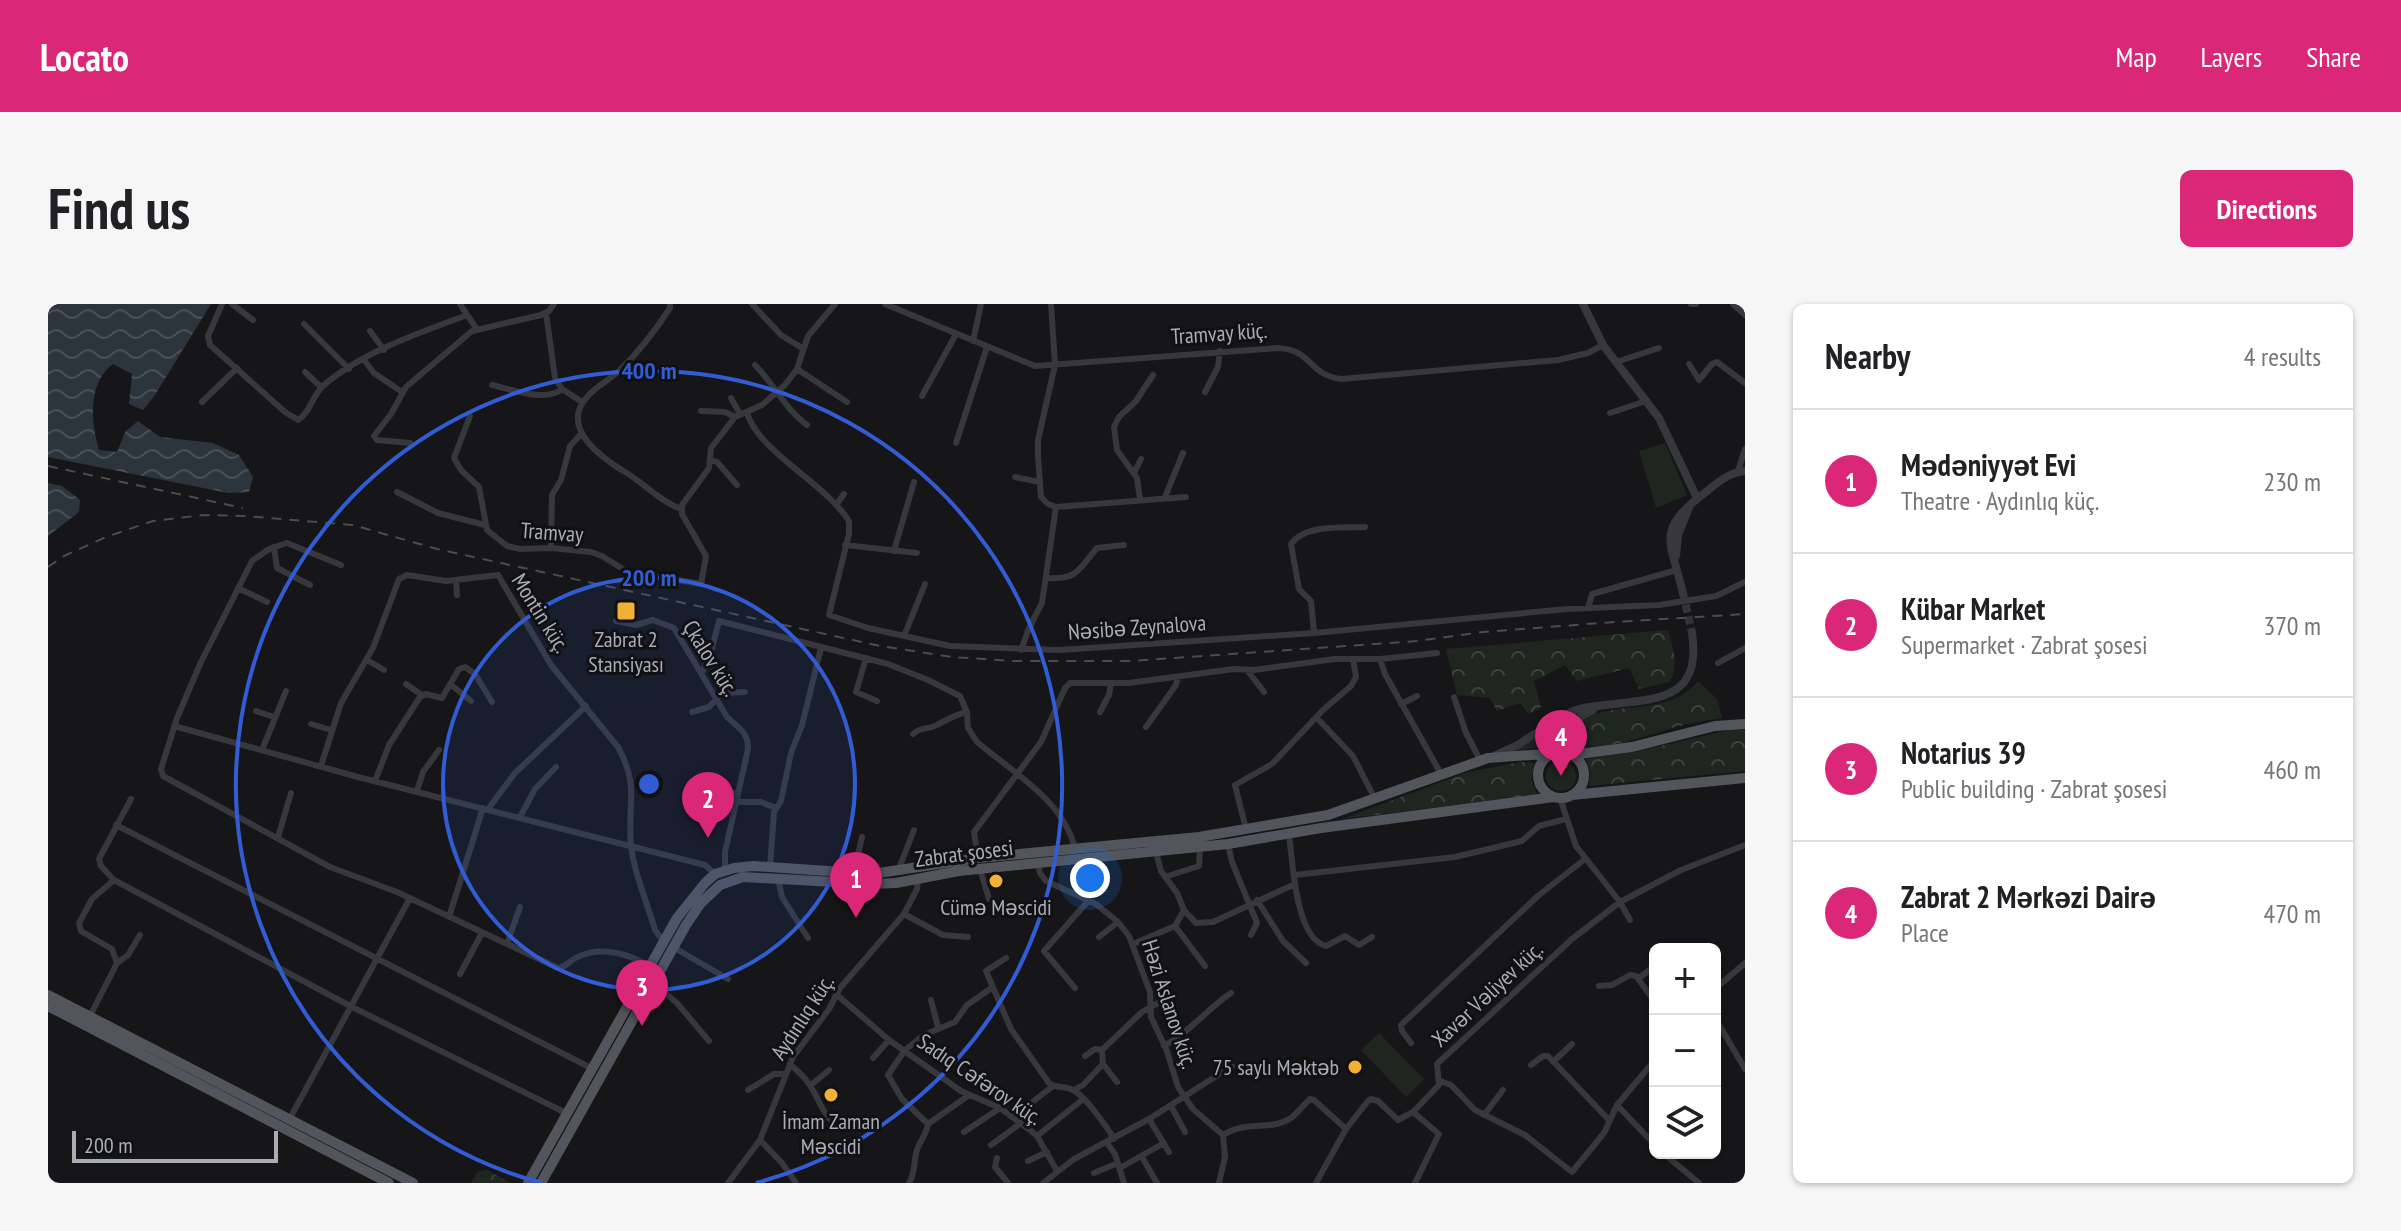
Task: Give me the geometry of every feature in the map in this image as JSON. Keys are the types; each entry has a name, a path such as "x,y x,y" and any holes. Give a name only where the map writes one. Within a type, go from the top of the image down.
{"main road":[{"path":"1288,829 1484,759 1545,757 1559,753 1576,757 1632,747 1715,726 1745,724"},
{"path":"1545,757 1538,773 1540,785 1557,798 1745,778"},
{"path":"1572,795 1583,781 1576,757"},
{"name":"Zabrat şosesi","path":"1038,859 1075,850 1246,830 1321,828 1557,798"},
{"name":"Zabrat şosesi","path":"541,1183 652,983 684,908 720,872 743,867 770,867 854,873 897,872 1200,848 1288,829"},
{"name":"Zabrat şosesi","path":"528,1183 649,966 720,885 743,877 872,884 918,879 979,864"},
{"path":"48,995 413,1183"},
{"path":"48,1006 389,1183"}],"street":[{"path":"222,304 208,340 285,412 298,420 304,416 321,387 349,369 384,350 467,315"},
{"path":"232,304 253,320"},
{"path":"460,304 476,328"},
{"path":"410,443 375,438 402,392 476,328 546,313 554,304"},
{"path":"670,304 643,347 582,402 578,421 582,433 598,454 681,509 709,468 711,448 741,415 778,392 797,369 808,336 835,304"},
{"path":"752,304 781,335 802,348"},
{"name":"Tramvay küç.","path":"887,304 1027,364 1055,365 1292,348 1301,352 1323,375 1341,379 1558,360 1588,353 1603,345"},
{"path":"973,341 981,304"},
{"path":"1051,304 1055,365 1038,440 1039,482 1043,501 1056,507 1186,497"},
{"path":"1583,304 1603,345 1662,425 1694,501"},
{"path":"1733,304 1745,315"},
{"path":"546,313 550,325 553,370 562,389 582,402"},
{"path":"304,324 349,369"},
{"path":"370,331 384,350"},
{"path":"922,396 956,334"},
{"path":"956,443 987,347"},
{"path":"1616,362 1659,348"},
{"path":"1205,392 1218,367 1220,351"},
{"path":"364,360 374,373 402,392"},
{"path":"1689,364 1699,380 1717,362 1745,383"},
{"path":"755,365 787,407 807,425"},
{"path":"202,402 237,368"},
{"path":"797,369 847,402"},
{"path":"305,372 321,387"},
{"path":"1140,499 1134,473 1117,450 1114,427 1153,375"},
{"path":"492,385 547,395 562,389"},
{"path":"731,398 760,436 836,505 844,494"},
{"path":"1610,413 1646,401"},
{"path":"701,411 741,415"},
{"path":"470,416 454,458 461,470 479,487 485,525"},
{"path":"551,548 552,495 561,480 570,446 582,433"},
{"path":"1683,593 1671,544 1671,530 1676,517 1694,501 1741,471 1745,449"},
{"path":"1165,497 1183,453"},
{"path":"1134,473 1141,459"},
{"path":"711,460 717,462 737,485"},
{"path":"1015,477 1039,482"},
{"path":"894,551 914,482"},
{"name":"Tramvay","path":"397,492 438,513 485,525 495,539 513,549 551,548 591,552 626,571 701,584 706,556 681,509"},
{"name":"Nəsibə Zeynalova","path":"836,505 849,521 829,615 838,620 950,646 1060,650 1314,633 1588,608 1627,608 1716,596 1745,582"},
{"path":"1021,650 1042,603 1056,507"},
{"path":"1314,633 1311,601 1299,589 1291,544 1307,532 1365,527"},
{"path":"341,565 287,543 252,561 201,662 174,726 161,769 163,776 330,867 410,898 558,968 566,967 579,956 603,952 630,956 649,966"},
{"path":"845,545 917,553"},
{"path":"1046,578 1073,576 1097,548 1124,545"},
{"path":"274,547 277,568 310,585"},
{"path":"1588,608 1592,594 1677,570"},
{"name":"Montin küç.","path":"321,766 346,693 367,660 399,579 407,575 439,581 490,575 500,577 551,665 618,747 630,772 631,847 655,930 668,944"},
{"path":"456,580 457,595"},
{"path":"904,636 925,584"},
{"path":"238,588 267,602"},
{"name":"Çkalov küç.","path":"616,621 636,625 653,620 674,628 727,717 744,730 748,741 720,872"},
{"path":"702,672 710,656 719,621 866,658 928,680 960,696 967,712 968,728 977,742 1057,811 1071,833 1075,850"},
{"path":"1454,697 1466,733 1484,759 1518,745 1568,713 1658,697 1683,685 1694,659 1692,633"},
{"path":"770,867 776,808 802,725 821,648"},
{"path":"1718,663 1745,648"},
{"path":"989,899 974,832 1047,731 1067,685 1073,682 1111,683 1241,668 1247,670 1437,653"},
{"path":"866,658 856,692 877,701"},
{"path":"1246,830 1235,785 1272,764 1310,727 1316,717 1355,682 1353,659"},
{"path":"1380,659 1401,704 1441,774"},
{"path":"367,660 384,670"},
{"path":"406,684 422,695 442,698 459,669 465,667 475,674 492,702"},
{"path":"1247,670 1264,692"},
{"path":"1146,727 1176,685 1178,677"},
{"path":"1100,712 1111,683"},
{"path":"450,684 471,701"},
{"path":"262,750 286,691"},
{"path":"692,712 709,707 716,698 731,691 745,692"},
{"path":"375,781 389,745 422,695"},
{"path":"1401,704 1417,696"},
{"path":"1576,757 1573,724 1582,715 1609,705"},
{"path":"449,917 486,808 515,773 586,706"},
{"path":"256,711 274,717"},
{"path":"913,734 922,727 935,726 948,717 967,712"},
{"path":"1545,757 1558,724 1568,713"},
{"path":"1316,717 1353,756 1375,799"},
{"path":"311,724 331,730"},
{"path":"174,726 705,865 720,872"},
{"path":"417,791 423,772 439,750"},
{"path":"520,817 535,789 556,767"},
{"path":"700,780 735,798 776,808"},
{"path":"278,837 291,793"},
{"path":"1557,798 1576,846 1620,902 1630,920"},
{"path":"131,799 99,859 101,866 114,880 352,1007 566,1113"},
{"path":"1295,875 1455,857 1522,841 1539,826 1566,819"},
{"path":"116,825 591,1068"},
{"path":"1288,829 1300,914 1321,946 1345,936 1359,945 1372,937"},
{"path":"897,872 914,830"},
{"path":"854,873 862,837"},
{"path":"1228,844 1232,862 1257,923 1251,935"},
{"name":"Xavər Vəliyev küç.","path":"1413,1112 1435,1091 1440,1081 1436,1073 1437,1064 1572,939 1620,902 1681,870 1745,845"},
{"path":"1165,877 1199,866 1200,848"},
{"path":"1156,852 1158,865 1177,893 1184,910 1192,921 1203,924 1295,884"},
{"name":"Həzi Aslanov küç.","path":"1038,859 1040,873 1046,881 1089,900 1118,922 1133,944 1150,992 1151,1017 1184,1097 1223,1135"},
{"path":"1411,1043 1401,1025 1529,904 1585,859"},
{"path":"778,879 782,897 808,938"},
{"name":"Aydınlıq küç.","path":"728,1183 760,1140 790,1064 836,994 904,914 917,889 918,879"},
{"path":"114,880 92,899 78,927 108,945 117,963"},
{"path":"289,1120 410,898"},
{"path":"1075,988 1044,951 1089,900"},
{"path":"1257,900 1283,941 1306,963"},
{"path":"507,944 520,907"},
{"path":"1133,944 1175,926 1184,910"},
{"path":"904,914 943,935 968,937"},
{"path":"1099,937 1118,922"},
{"path":"1175,926 1205,966"},
{"path":"460,974 482,933"},
{"path":"90,1016 117,963 124,960 140,935"},
{"path":"668,944 728,979"},
{"path":"1006,958 986,971 1011,1029 1053,1086 1074,1090 1103,1064"},
{"path":"1721,984 1745,963"},
{"path":"1639,978 1649,970"},
{"path":"1599,986 1612,985 1630,975 1639,978 1649,993"},
{"path":"652,983 677,1003 709,1041"},
{"path":"909,1183 914,1174 917,1149 929,1129 928,1124 902,1099 888,1075 905,1050 938,1027 955,1022 967,1005 993,987"},
{"path":"1164,1046 1184,1034 1217,1002 1231,993"},
{"name":"Sadıq Cəfərov küç.","path":"836,994 889,1040 969,1095 1000,1108 1021,1123 1037,1136 1057,1171"},
{"path":"1085,1056 1095,1049 1102,1050 1150,1008 1169,997"},
{"path":"931,1000 938,1027"},
{"path":"1721,1028 1745,1069"},
{"path":"873,1058 889,1040"},
{"path":"1553,1062 1572,1044"},
{"path":"1102,1050 1103,1064 1117,1082"},
{"path":"1531,1065 1548,1056 1609,1120"},
{"path":"790,1064 811,1085 831,1122 841,1128 849,1127"},
{"path":"1043,1183 1057,1171 1171,1106 1232,1066"},
{"path":"1440,1081 1451,1085 1475,1110 1525,1135 1572,1172 1604,1133 1617,1105 1649,1067"},
{"path":"811,1085 829,1070"},
{"path":"748,1090 774,1074 785,1074"},
{"path":"1013,1117 1053,1086"},
{"path":"1074,1090 1100,1117 1124,1183"},
{"path":"1484,1115 1503,1090"},
{"path":"928,1124 969,1095"},
{"path":"1219,1183 1225,1157 1223,1135 1239,1127 1263,1126 1290,1119 1310,1099 1346,1129"},
{"path":"1316,1183 1346,1129 1371,1099 1378,1101 1395,1119 1401,1120 1413,1112 1439,1134 1415,1183"},
{"path":"1037,1136 1082,1100"},
{"path":"1617,1105 1649,1139"},
{"path":"1171,1106 1185,1132"},
{"path":"964,1132 1000,1108"},
{"path":"1149,1119 1169,1152"},
{"path":"991,1145 1021,1123"},
{"path":"760,1140 796,1183"},
{"path":"1094,1173 1142,1157 1164,1143"},
{"path":"1028,1161 1047,1152"},
{"path":"1142,1157 1157,1183"},
{"path":"997,1158 995,1167 1008,1183"},
{"path":"1670,1159 1699,1183"},
{"path":"914,1174 921,1183"}],"green space":[{"path":"1665,443 1687,495 1656,508 1639,451"},
{"path":"1668,630 1675,662 1670,682 1639,689 1629,668 1577,681 1565,665 1534,681 1541,708 1528,714 1520,703 1497,711 1490,698 1457,695 1446,649"},
{"path":"1698,681 1717,699 1722,718 1607,745 1581,745 1578,741 1576,728 1586,718 1669,701 1685,693"},
{"path":"1580,711 1568,726 1570,747 1554,748 1564,720"},
{"path":"1550,728 1552,730 1545,747 1518,750"},
{"path":"1729,730 1745,730 1745,771 1589,786 1590,771 1586,759 1634,752"},
{"path":"1561,761 1572,765 1576,776 1572,787 1561,791 1550,787 1546,776 1550,765"},
{"path":"1520,762 1534,763 1531,781 1538,795 1342,819 1468,772"},
{"path":"1379,1033 1424,1079 1406,1097 1361,1050"},
{"path":"487,1170 511,1183 471,1183 477,1172"}],"water":[{"path":"48,304 211,304 143,410 129,404 132,374 113,364 105,372 93,404 96,439 99,450 117,452 125,432 138,421 160,437 213,443 239,455 253,477 249,492 228,493 48,457"},
{"path":"48,483 62,486 80,500 79,512 48,536"}],"tunnel":[{"path":"1683,593 1692,633"}],"railway":[{"path":"48,466 243,508"},
{"path":"48,567 64,556 106,537 153,521 203,515 353,525 437,549 880,646 952,657 1013,661 1131,661 1745,614"}],"place":[{"name":"Zabrat 2 Stansiyası","path":"626,611"},
{"name":"Zabrat 2 Mərkəzi Dairə","path":"1561,776"},
{"name":"Kübar Market","path":"708,838"},
{"name":"Cümə Məscidi","path":"996,881"},
{"name":"Mədəniyyət Evi","path":"856,918"},
{"name":"Notarius 39","path":"642,1026"},
{"name":"75 saylı Məktəb","path":"1355,1067"},
{"name":"İmam Zaman Məscidi","path":"831,1095"}]}
